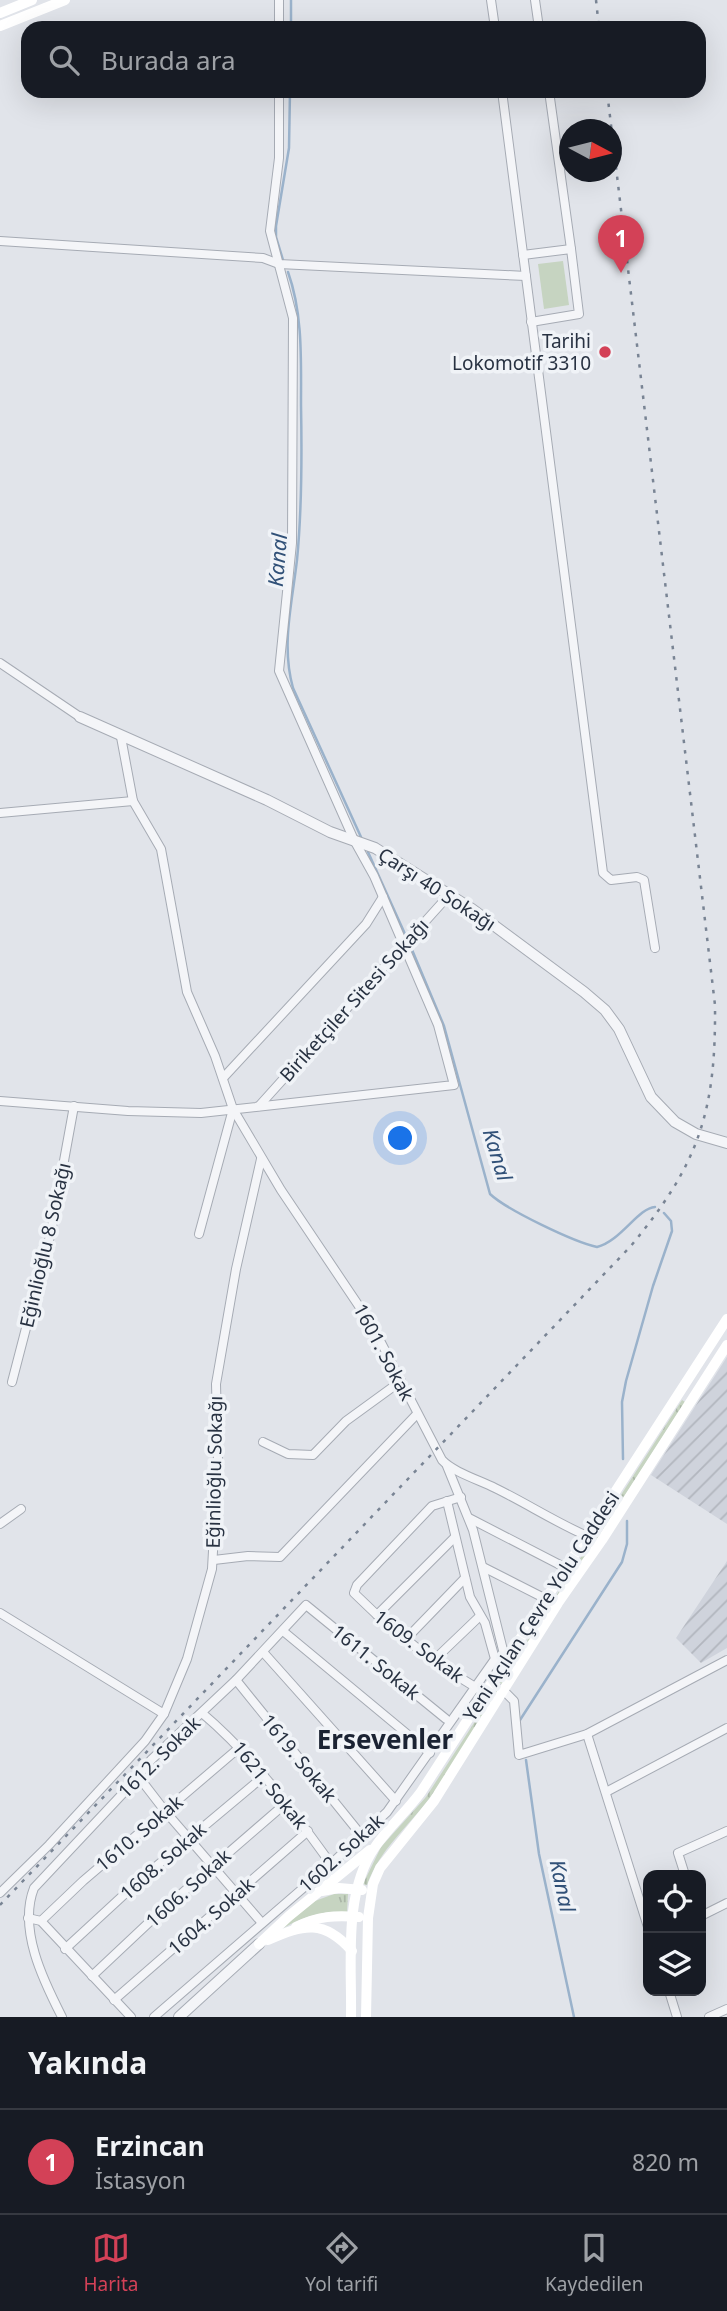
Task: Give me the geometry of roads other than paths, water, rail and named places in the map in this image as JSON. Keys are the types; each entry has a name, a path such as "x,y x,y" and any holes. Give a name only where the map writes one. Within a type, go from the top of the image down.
{"main road":[{"path":"0,13 32,0"},
{"path":"0,26 65,0"},
{"name":"Yeni Açılan Çevre Yolu Caddesi","path":"351,2017 353,1917 361,1872 375,1847 421,1793 481,1690 493,1682 501,1661 546,1599 725,1326"},
{"name":"Yeni Açılan Çevre Yolu Caddesi","path":"366,2017 368,1917 376,1876 386,1858 434,1801 727,1345"},
{"path":"259,1944 317,1892 375,1847"},
{"path":"317,1892 339,1888 371,1892"},
{"path":"259,1944 309,1920 328,1916 368,1917"},
{"path":"291,1930 329,1930 342,1939 352,1951"}],"street":[{"path":"279,0 279,21"},
{"path":"491,0 494,21"},
{"path":"535,0 538,21"},
{"path":"0,1101 173,1113 454,1085 443,1038 383,897 354,840 279,671 292,543 293,318 270,231 279,158 279,98"},
{"path":"503,98 585,717 603,873 611,880 637,877 644,880 655,948"},
{"path":"531,322 579,314 549,98"},
{"path":"0,241 263,258 279,264 526,276"},
{"path":"523,255 571,249"},
{"path":"0,663 80,717"},
{"name":"Çarşı 40 Sokağı","path":"80,717 257,795 330,832 380,851 449,895 490,922 605,1010 619,1029 651,1097 675,1122 696,1134 727,1143"},
{"name":"1601. Sokak","path":"121,737 133,801 161,849 185,985 233,1109 293,1209 360,1306 447,1466 469,1518 483,1567 501,1661"},
{"path":"0,813 133,801"},
{"name":"Biriketçiler Sitesi Sokağı","path":"259,1106 449,895"},
{"path":"223,1078 366,924 383,897"},
{"name":"Eğinlioğlu 8 Sokağı","path":"12,1382 51,1232 74,1106"},
{"path":"199,1234 233,1109"},
{"name":"Eğinlioğlu Sokağı","path":"0,1893 145,1741 164,1714 187,1659 210,1583 214,1560 218,1461 216,1384 233,1280 261,1159"},
{"path":"263,1442 288,1454 313,1455 346,1421 401,1381"},
{"path":"214,1560 248,1556 280,1557 417,1414"},
{"path":"447,1466 587,1536"},
{"path":"461,1497 447,1501 455,1537 472,1603 488,1629 501,1661"},
{"name":"1609. Sokak","path":"447,1501 432,1506 358,1585 355,1596 433,1661 481,1690"},
{"path":"0,1524 21,1508"},
{"path":"469,1518 566,1568"},
{"path":"377,1615 455,1537"},
{"path":"483,1567 546,1599"},
{"path":"406,1639 465,1578"},
{"name":"1612. Sokak","path":"28,1918 29,1902 37,1883 160,1751 263,1653 306,1605"},
{"name":"1611. Sokak","path":"306,1605 446,1719"},
{"path":"0,1613 164,1714"},
{"path":"433,1661 480,1616"},
{"path":"283,1631 430,1753"},
{"path":"263,1653 396,1801"},
{"path":"493,1682 514,1701 519,1755 587,1734 727,1660"},
{"name":"1602. Sokak","path":"154,2017 362,1836 396,1801 501,1661"},
{"name":"1619. Sokak","path":"236,1680 362,1836"},
{"name":"1621. Sokak","path":"202,1713 240,1747 308,1831 331,1864"},
{"path":"606,1792 727,1728"},
{"path":"587,1734 643,1911"},
{"name":"1610. Sokak","path":"41,1921 83,1881 240,1747"},
{"path":"138,1776 188,1839 262,1923"},
{"name":"1608. Sokak","path":"65,1949 99,1916 264,1776"},
{"name":"1606. Sokak","path":"92,1976 286,1803"},
{"path":"683,1870 678,1853 727,1830"},
{"name":"1604. Sokak","path":"114,2000 308,1831"},
{"path":"706,1914 727,1903"},
{"path":"62,2017 43,1980 28,1918 41,1921 131,2017"},
{"path":"179,2017 259,1944"},
{"path":"671,1996 677,2017"},
{"path":"709,2017 727,2009"}],"waterway":[{"name":"Kanal","path":"291,0 291,21"},
{"name":"Kanal","path":"283,260 276,237 276,226 289,148 290,98"},
{"name":"Kanal","path":"288,272 300,337 302,444 299,541 288,640 290,672 293,688 361,837"},
{"name":"Kanal","path":"368,852 405,934"},
{"name":"Kanal","path":"410,945 444,1026 490,1194 541,1225 597,1247 606,1244 642,1213 655,1207"},
{"name":"Kanal","path":"623,1459 622,1402 626,1381 672,1231 671,1221 664,1213"},
{"name":"Kanal","path":"520,1720 622,1562 627,1544 627,1521"},
{"name":"Kanal","path":"526,1760 539,1854 574,2017"}],"railway":[{"path":"596,0 598,21"},
{"path":"0,1905 630,1247 673,1189 699,1135 712,1076 715,1005 608,98"}],"place":[{"name":"Erzincan","path":"621,273"},
{"name":"Tarihi Lokomotif 3310","path":"605,352"}],"district":[{"name":"Ersevenler","path":"385,1740"}]}
